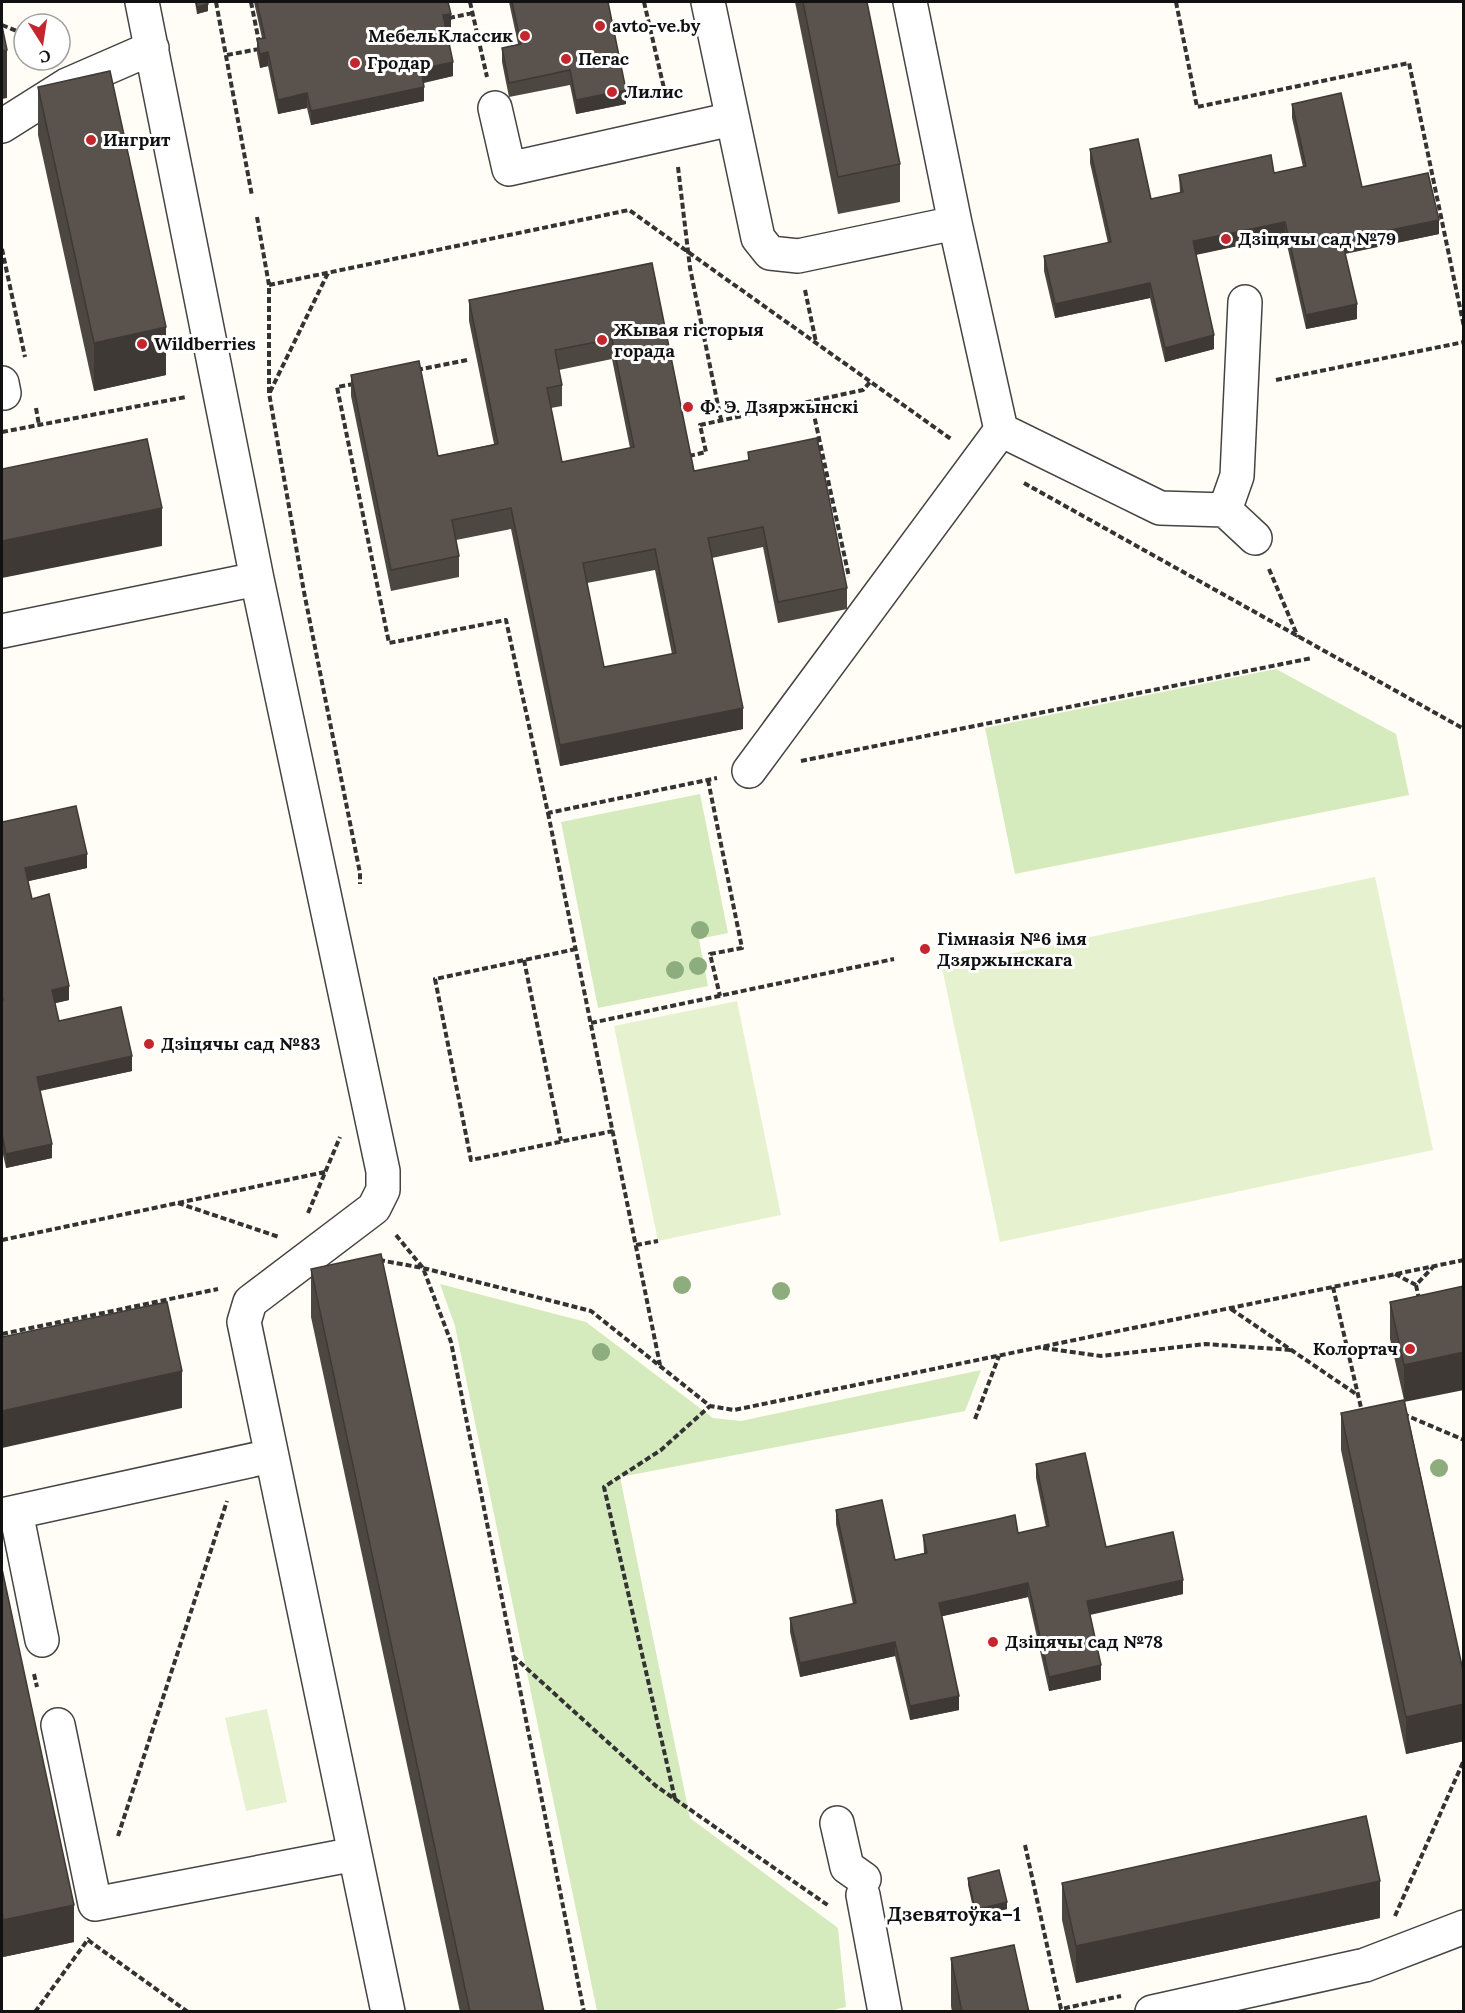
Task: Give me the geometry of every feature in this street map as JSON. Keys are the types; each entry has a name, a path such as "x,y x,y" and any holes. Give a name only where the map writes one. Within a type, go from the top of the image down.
{"lane":[{"path":"141,2 257,579 383,1171 383,1190 374,1208 250,1302 244,1322 388,2012"},
{"path":"708,2 758,238 770,253 798,256 955,223"},
{"path":"749,771 1001,430 955,223 910,2"},
{"path":"2,126 67,85 152,48"},
{"path":"495,108 508,169 732,119"},
{"path":"1225,510 1237,476 1245,302"},
{"path":"1001,430 1160,508 1225,510 1255,538"},
{"path":"2,631 257,579"},
{"path":"42,1640 9,1513 271,1456"},
{"path":"58,1725 95,1904 355,1854"},
{"path":"837,1823 847,1867 863,1887 885,2012"},
{"path":"1141,2002 1365,1965 1464,1927"}],"path":[{"path":"216,2 252,196"},
{"path":"227,55 260,48 250,2"},
{"path":"470,2 481,48"},
{"path":"644,2 673,132 689,252 721,420"},
{"path":"1176,2 1197,107 1409,63 1464,327"},
{"path":"449,18 472,13"},
{"path":"269,285 629,210 980,459 1464,729"},
{"path":"257,217 269,285 269,393 304,592 360,873 360,895"},
{"path":"2,249 25,359"},
{"path":"269,393 328,272"},
{"path":"1241,388 1464,342"},
{"path":"413,371 467,360"},
{"path":"687,457 706,452 700,424 863,390 871,381"},
{"path":"359,383 337,387 389,643 506,620 548,813 660,1367"},
{"path":"2,432 219,391"},
{"path":"811,401 858,623"},
{"path":"35,403 39,425"},
{"path":"1255,538 1298,637"},
{"path":"548,813 1312,658"},
{"path":"708,780 742,948 710,954 720,996"},
{"path":"576,949 435,979 471,1160 613,1131"},
{"path":"591,1023 894,959"},
{"path":"524,960 561,1141"},
{"path":"303,1222 340,1135"},
{"path":"2,1240 325,1172"},
{"path":"177,1203 284,1239"},
{"path":"395,1234 423,1268 451,1342 584,2012"},
{"path":"636,1245 658,1240"},
{"path":"369,1258 423,1268 591,1311 710,1406 734,1410 1464,1260"},
{"path":"1416,1286 1433,1267"},
{"path":"1395,1274 1416,1286 1421,1308"},
{"path":"1333,1287 1365,1422"},
{"path":"2,1334 224,1288"},
{"path":"1230,1308 1359,1396"},
{"path":"1040,1348 1101,1356 1205,1344 1292,1350"},
{"path":"975,1419 999,1356"},
{"path":"675,1799 604,1487 661,1450 710,1406"},
{"path":"1394,1416 1404,1413 1464,1440"},
{"path":"117,1836 239,1463"},
{"path":"513,1656 656,1786 872,1936"},
{"path":"1375,1961 1464,1760"},
{"path":"1024,1845 1060,2009 1141,2002"},
{"path":"35,2012 88,1940 95,1904"},
{"path":"88,1940 188,2012"}],"green space":[{"path":"1276,669 1396,734 1409,795 1015,874 985,728"},
{"path":"700,794 728,933 699,939 708,986 598,1008 561,822"},
{"path":"1375,877 1433,1150 1000,1242 942,968"},
{"path":"737,1001 781,1215 658,1241 614,1026"},
{"path":"440,1284 586,1322 713,1418 741,1421 981,1370 965,1411 620,1477 690,1818 838,1928 846,2007 825,2012 597,2011 455,1326"},
{"path":"267,1709 287,1802 246,1811 225,1718"}],"building":[{"path":"196,2 208,2 208,4 197,7"},
{"name":"Гродар","path":"257,2 448,2 451,14 443,15 453,62 421,69 424,87 311,111 307,93 278,100 268,52 260,54 257,39 265,38"},
{"name":"Пегас","path":"512,2 608,2 626,90 576,100 570,70 509,83 502,48 521,44"},
{"path":"803,2 867,2 900,164 838,177"},
{"path":"2,26 7,50 2,51"},
{"path":"110,71 166,327 94,343 38,87"},
{"path":"1341,93 1362,187 1428,173 1439,220 1342,240 1357,304 1306,315 1285,222 1193,241 1214,335 1165,348 1150,283 1055,304 1044,256 1111,242 1090,149 1138,139 1151,199 1183,192 1179,175 1271,155 1274,173 1306,166 1292,104"},
{"path":"652,263 694,471 749,460 748,452 817,438 847,588 778,602 763,527 708,538 743,708 560,745 511,508 452,520 459,556 391,570 351,375 419,361 438,456 498,444 469,300","holes":["612,339 634,447 562,462 547,388 562,385 555,350","655,549 676,653 604,667 583,563"]},
{"path":"147,439 162,508 2,541 2,469"},
{"path":"76,806 87,854 25,868 32,899 49,894 69,986 52,990 59,1021 121,1007 132,1056 37,1077 52,1144 6,1154 2,1135 2,822"},
{"path":"381,1254 544,2012 470,2012 311,1269"},
{"path":"1464,1286 1464,1352 1404,1365 1390,1302"},
{"path":"167,1302 182,1371 2,1411 2,1337"},
{"path":"1404,1400 1464,1675 1464,1704 1406,1717 1341,1413"},
{"path":"1085,1453 1106,1547 1173,1532 1183,1580 1087,1601 1101,1665 1049,1677 1028,1583 939,1603 959,1696 910,1706 895,1642 800,1663 790,1618 856,1603 836,1510 882,1500 895,1560 927,1553 923,1535 1015,1515 1018,1533 1049,1526 1036,1464"},
{"path":"2,1569 74,1905 3,1920 2,1911"},
{"path":"1366,1816 1380,1881 1076,1946 1062,1883"},
{"path":"999,1870 1007,1902 975,1910 968,1878"},
{"path":"1014,1945 1029,2012 962,2012 951,1958"}],"place":[{"name":"avto-ve.by","path":"600,26"},
{"name":"МебельКлассик","path":"525,36"},
{"name":"Пегас","path":"566,59"},
{"name":"Гродар","path":"355,63"},
{"name":"Лилис","path":"612,92"},
{"name":"Ингрит","path":"91,140"},
{"name":"Дзіцячы сад №79","path":"1226,239"},
{"name":"Жывая гісторыя горада","path":"602,340"},
{"name":"Wildberries","path":"142,344"},
{"name":"Ф. Э. Дзяржынскі","path":"688,407"},
{"name":"Гімназія №6 імя Дзяржынскага","path":"925,949"},
{"name":"Дзіцячы сад №83","path":"149,1044"},
{"name":"Колортач","path":"1410,1349"},
{"name":"Дзіцячы сад №78","path":"993,1642"}],"district":[{"name":"Дзевятоўка–1","path":"954,1914"}]}
